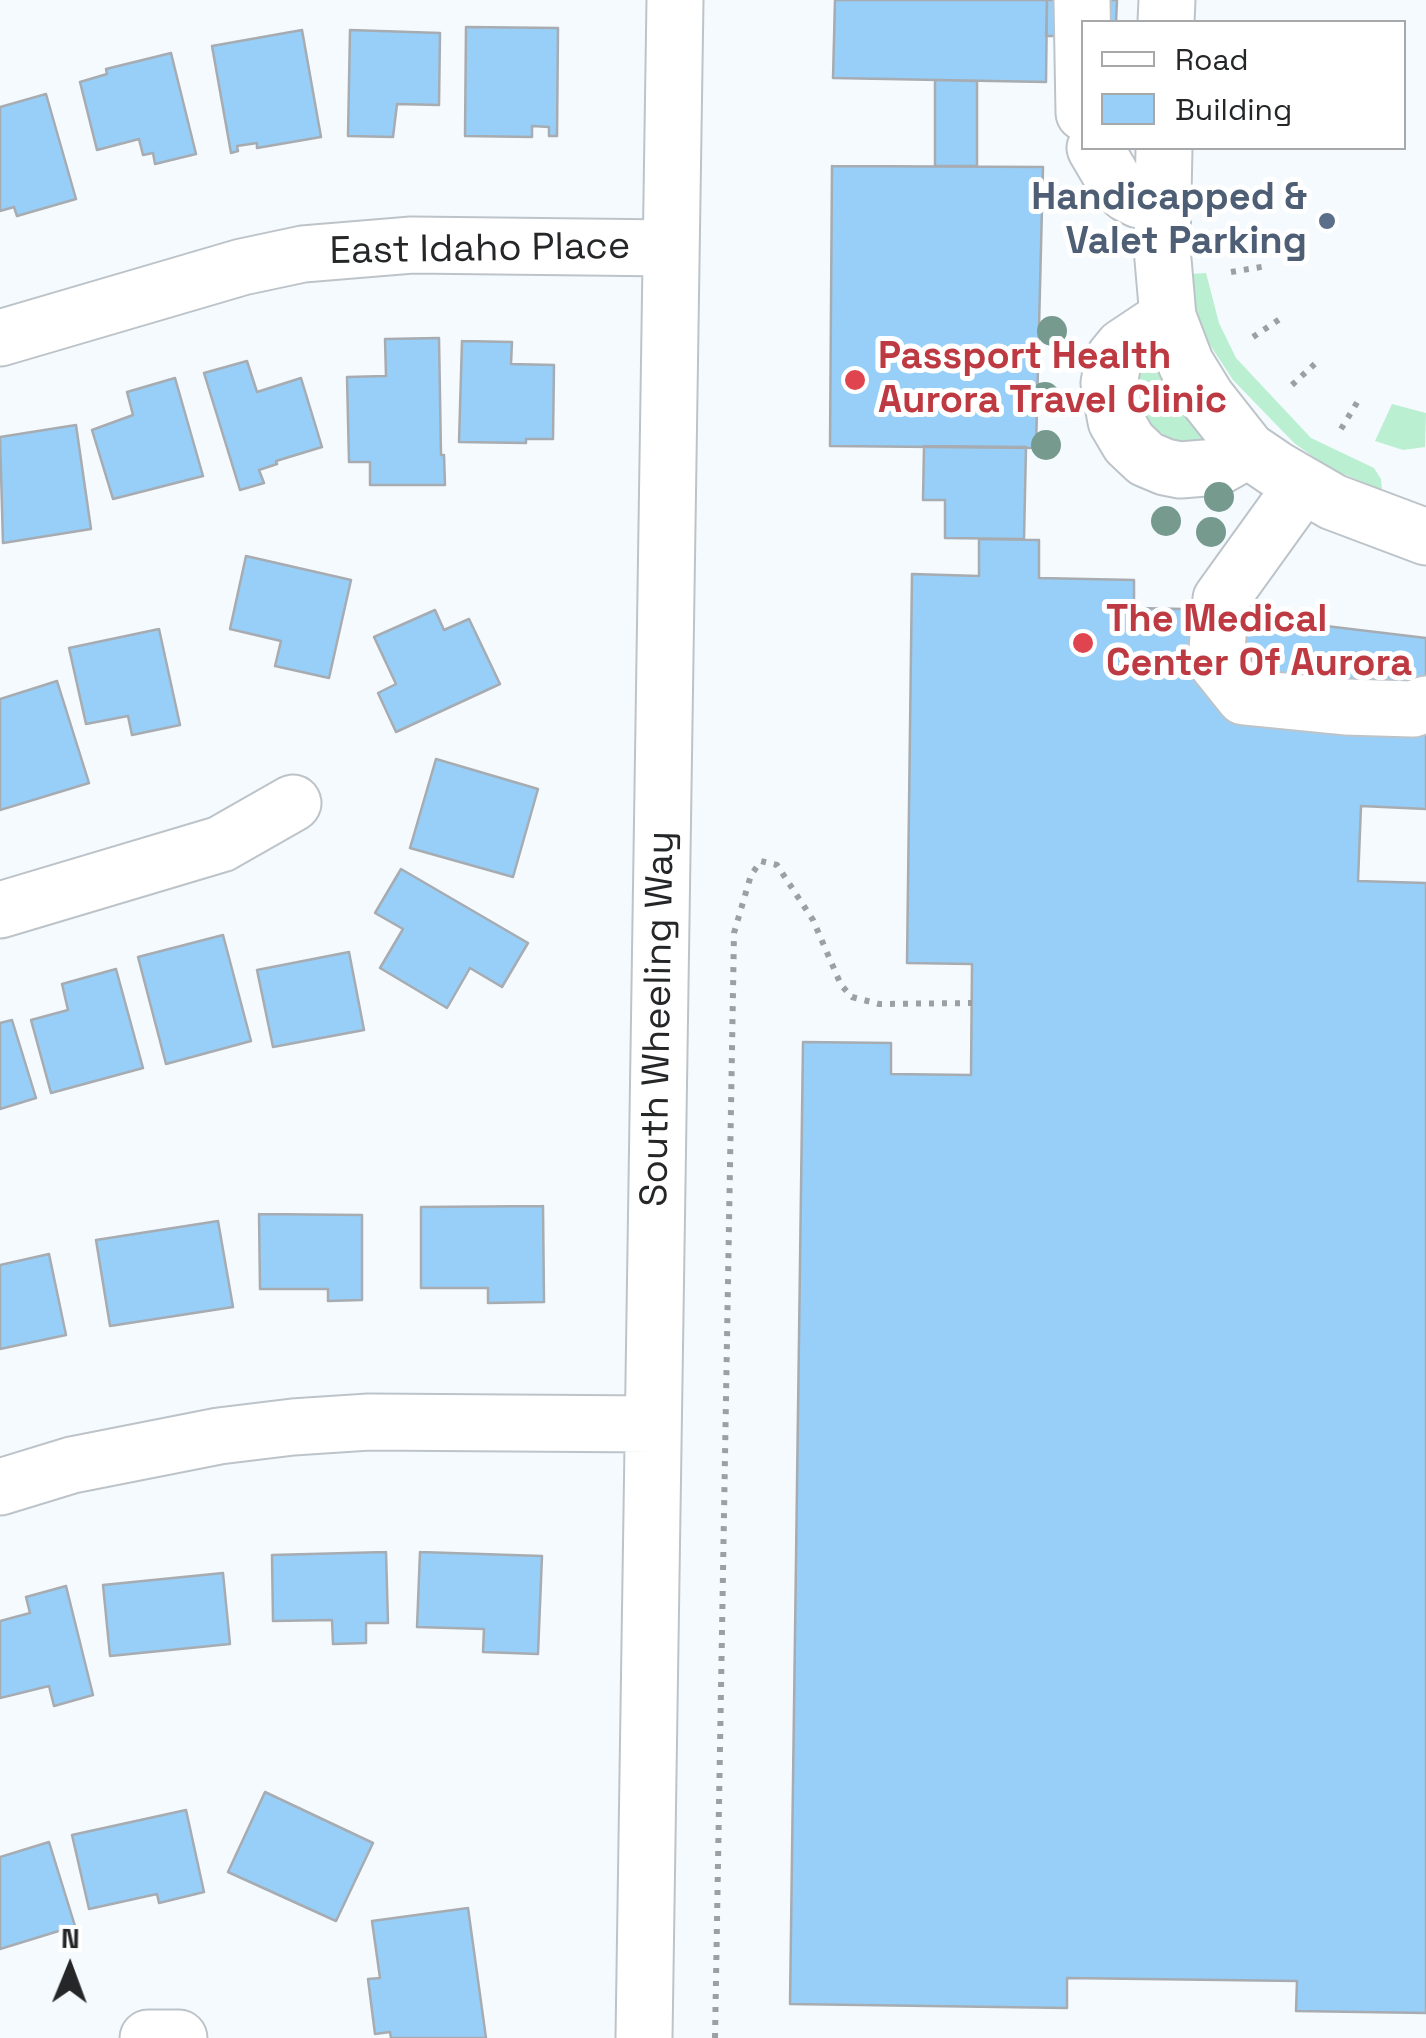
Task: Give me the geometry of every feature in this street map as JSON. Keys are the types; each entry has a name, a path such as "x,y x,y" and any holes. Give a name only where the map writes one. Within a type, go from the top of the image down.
{"street":[{"name":"South Wheeling Way","path":"644,2038 675,0"},
{"path":"1096,150 1127,194 1162,203"},
{"path":"1164,150 1162,270 1168,317 1192,373 1248,450 1304,485 1388,524 1426,536"},
{"name":"East Idaho Place","path":"0,338 242,267 303,254 412,245 671,248"},
{"path":"1168,317 1123,347 1114,358 1109,383 1116,422 1129,443 1146,459 1165,467 1218,467 1248,450"},
{"path":"1304,485 1221,599 1216,662 1244,698 1413,709 1426,704"},
{"path":"0,910 221,844 292,803"},
{"path":"0,1487 72,1465 219,1436 293,1428 369,1422 653,1424"},
{"path":"148,2038 179,2038"}],"path":[{"path":"1228,197 1267,197"},
{"path":"1068,245 1096,246"},
{"path":"1231,272 1267,266"},
{"path":"1252,336 1283,316"},
{"path":"1292,385 1319,360"},
{"path":"1341,428 1361,396"},
{"path":"715,2038 734,933 752,875 762,860 777,865 813,920 841,985 852,997 879,1004 972,1004"}],"green space":[{"path":"1206,273 1219,323 1236,358 1311,438 1374,468 1382,490 1329,468 1294,443 1233,380 1194,312 1188,274"},
{"path":"1153,355 1168,390 1200,428 1202,439 1192,446 1177,444 1145,421 1126,363"},
{"path":"1392,404 1426,413 1425,447 1403,450 1375,441"}],"building":[{"path":"835,0 1047,0 1046,82 833,78"},
{"path":"1047,0 1117,0 1116,20 1081,20 1081,36 1046,36"},
{"path":"466,27 558,28 557,136 549,136 549,127 532,126 532,137 465,136"},
{"path":"302,30 321,137 257,148 257,143 237,146 238,151 231,153 212,46"},
{"path":"350,30 440,33 439,105 397,104 393,137 348,136"},
{"path":"171,53 196,154 155,164 153,153 143,155 139,139 97,150 80,82 107,74 106,69"},
{"path":"935,80 977,81 977,166 935,166"},
{"path":"46,94 76,199 17,216 14,207 0,211 0,107"},
{"path":"832,166 1043,167 1036,448 830,446"},
{"path":"439,338 445,485 370,485 370,462 349,462 347,377 386,376 385,339"},
{"path":"462,341 512,342 511,364 554,365 553,439 526,439 526,443 459,442"},
{"path":"247,361 257,392 301,378 322,447 276,461 277,464 259,470 264,483 240,490 204,373"},
{"path":"175,378 203,476 113,499 92,430 133,415 127,392"},
{"path":"76,425 91,529 3,543 0,437"},
{"path":"924,446 1026,447 1024,539 945,538 945,500 923,500"},
{"path":"979,539 1039,540 1039,578 1134,580 1134,608 1184,609 1426,638 1426,809 1361,806 1358,881 1426,883 1426,2013 1296,2011 1297,1981 1067,1978 1067,2008 790,2004 803,1042 891,1043 891,1074 971,1075 972,964 907,963 912,574 979,576"},
{"path":"246,556 351,580 329,678 275,666 281,641 230,629"},
{"path":"435,610 444,630 469,619 500,684 396,732 378,693 396,684 374,637"},
{"path":"159,629 180,725 132,735 128,716 86,724 69,648"},
{"path":"57,681 89,783 0,810 0,699"},
{"path":"436,759 538,789 513,877 410,848"},
{"path":"401,869 528,943 502,987 470,968 447,1008 380,968 403,929 375,913"},
{"path":"223,935 251,1041 166,1064 138,957"},
{"path":"349,952 364,1030 273,1047 257,970"},
{"path":"116,969 143,1068 51,1093 31,1020 68,1010 62,984"},
{"path":"12,1020 36,1098 0,1109 0,1023"},
{"path":"543,1206 544,1302 488,1303 488,1288 421,1288 421,1207"},
{"path":"259,1214 362,1215 362,1300 328,1301 328,1289 260,1289"},
{"path":"218,1221 233,1307 110,1326 96,1240"},
{"path":"49,1254 66,1335 0,1349 0,1265"},
{"path":"386,1552 388,1623 366,1623 366,1643 333,1644 332,1620 273,1621 272,1555"},
{"path":"420,1552 542,1556 538,1654 483,1652 484,1629 417,1627"},
{"path":"223,1573 230,1644 110,1656 103,1585"},
{"path":"66,1586 93,1695 54,1706 49,1686 0,1698 0,1621 30,1613 26,1597"},
{"path":"265,1792 373,1843 336,1921 228,1872"},
{"path":"186,1810 204,1892 159,1903 157,1894 89,1909 72,1835"},
{"path":"49,1842 75,1926 0,1949 0,1857"},
{"path":"468,1908 486,2038 391,2038 390,2032 375,2034 368,1979 380,1978 372,1921"}],"place":[{"name":"Handicapped & Valet Parking","path":"1327,221"},
{"name":"Passport Health Aurora Travel Clinic","path":"855,380"},
{"name":"The Medical Center Of Aurora","path":"1083,643"}]}
